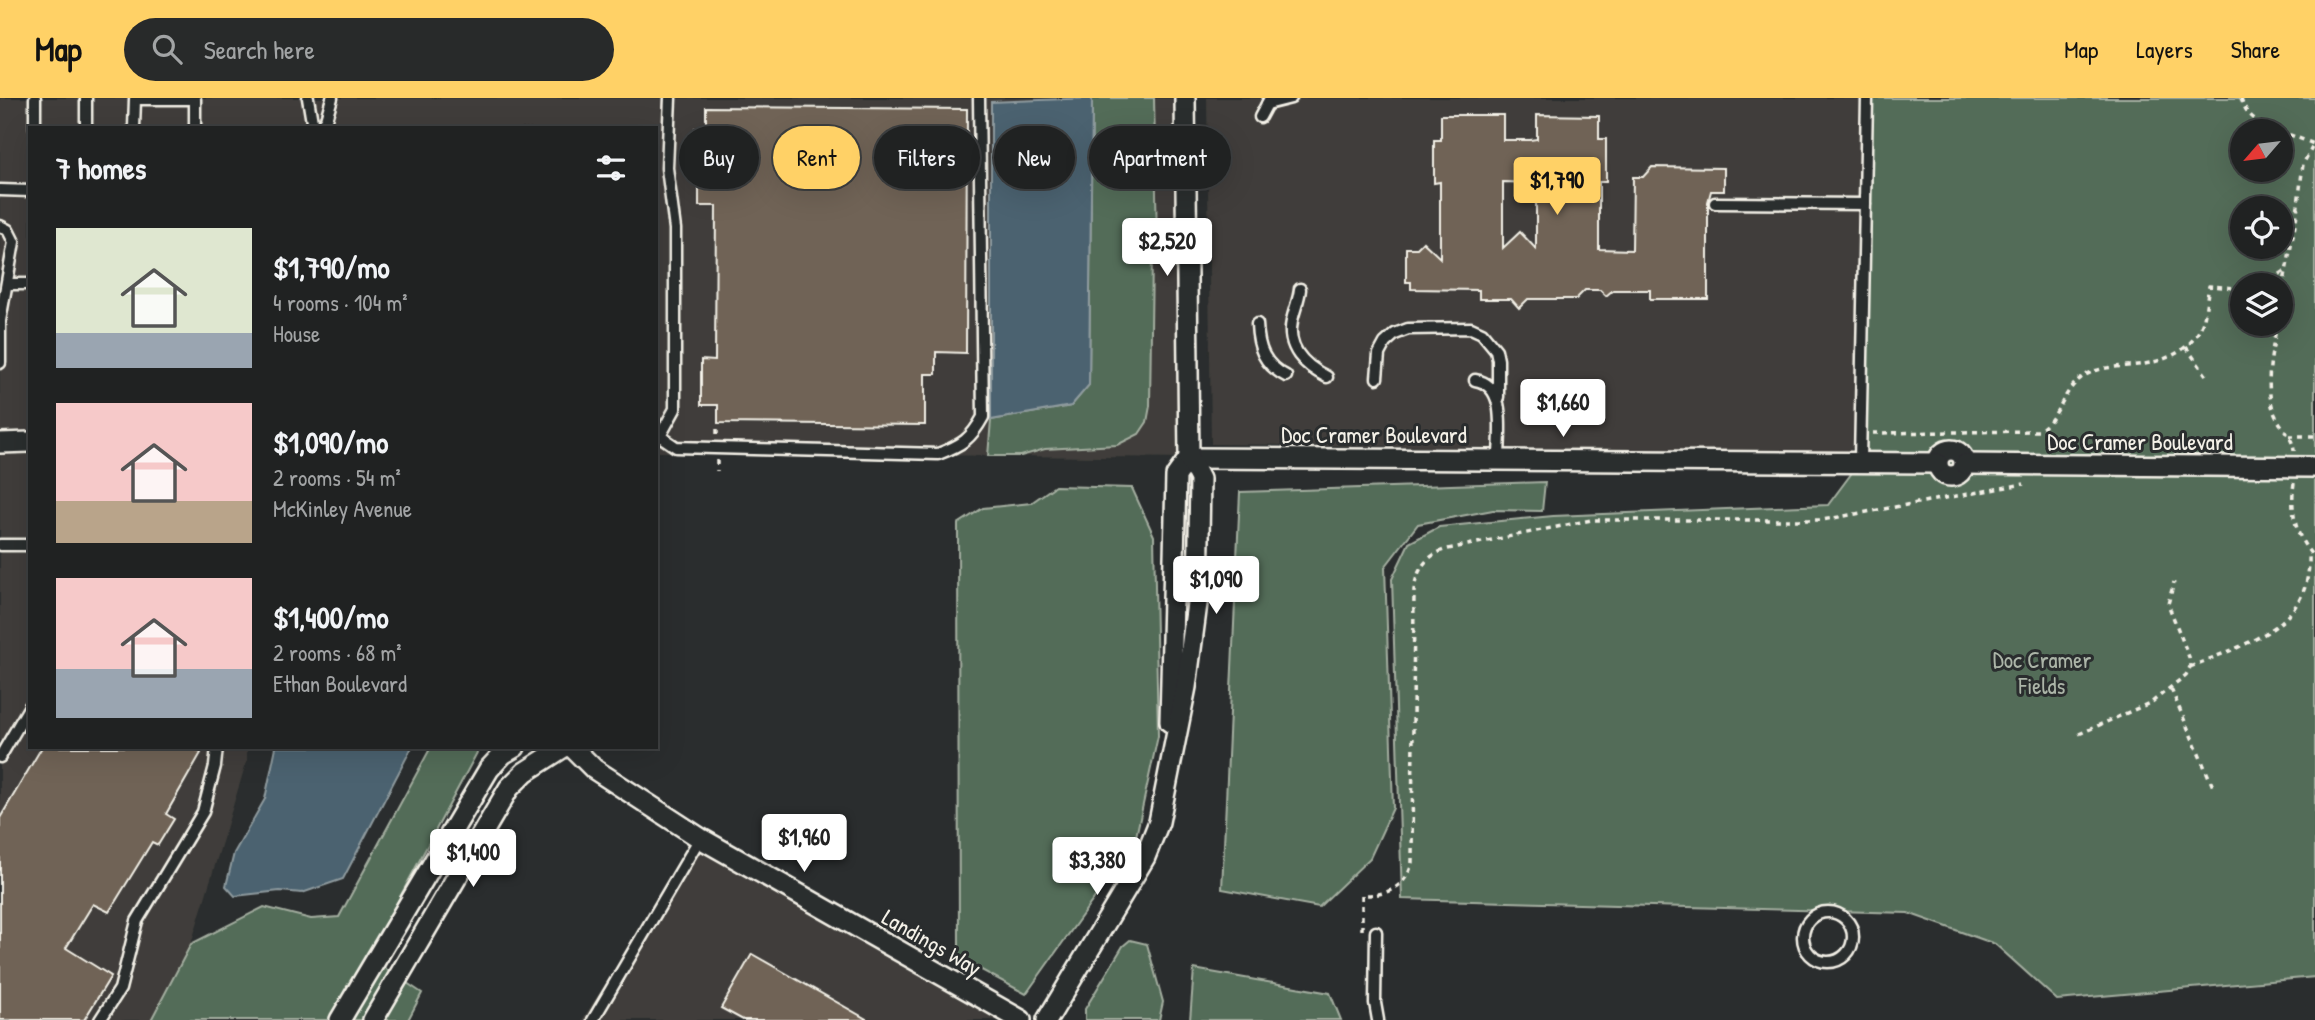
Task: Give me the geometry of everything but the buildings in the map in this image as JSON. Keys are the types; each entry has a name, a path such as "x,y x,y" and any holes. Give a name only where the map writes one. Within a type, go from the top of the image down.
{"street":[{"path":"1047,1020 1145,857 1159,822 1168,782 1176,476 1189,458 1185,98"},
{"path":"0,443 28,442"},
{"name":"Doc Cramer Boulevard","path":"1189,458 1937,463 1944,452 1954,450 1964,457 1965,464 2315,467"},
{"path":"340,1020 489,769 512,749"},
{"path":"373,1020 509,788 525,772 561,749"},
{"name":"Landings Way","path":"574,749 594,769 700,838 1021,1020"},
{"path":"403,914 427,927"}],"lane":[{"path":"35,98 35,126"},
{"path":"86,98 86,126"},
{"path":"308,98 313,126"},
{"path":"321,126 326,119 332,98"},
{"path":"670,98 667,168 676,229 675,409 658,437 676,447 938,454 957,447 974,434 983,417 979,98"},
{"path":"1260,117 1269,101 1291,98"},
{"path":"1860,462 1867,98"},
{"path":"134,126 135,99 195,99 195,126"},
{"path":"0,190 28,191"},
{"path":"1715,203 1865,204"},
{"path":"0,226 8,230 14,242 0,321 1,363"},
{"path":"7,284 28,284"},
{"path":"1300,289 1291,325 1292,341 1299,357 1309,368 1327,377"},
{"path":"1257,324 1258,343 1264,358 1274,370 1286,376"},
{"path":"1377,378 1380,354 1385,343 1395,334 1408,329 1471,328 1482,333 1496,350 1499,458"},
{"path":"1475,380 1485,382 1493,388 1498,397"},
{"path":"0,545 28,545"},
{"path":"0,758 28,709"},
{"path":"100,1020 120,989 137,921 203,811 218,749"},
{"path":"593,1020 700,838"},
{"path":"1823,912 1832,912 1846,920 1853,936 1849,952 1835,962 1824,962 1809,954 1803,938 1808,921 1823,912"},
{"path":"1376,932 1378,1020"}],"path":[{"path":"2241,98 2252,119"},
{"path":"2282,273 2285,271 2296,222 2303,163 2315,143 2293,135"},
{"path":"1860,433 2038,431 2047,426 2082,377 2098,369 2147,365 2166,359 2186,347 2201,326 2209,286 2230,288"},
{"path":"2275,336 2269,383 2271,403 2275,416 2294,447 2291,503 2296,524 2309,552 2315,558"},
{"path":"2186,347 2206,375"},
{"path":"2289,436 2315,436"},
{"path":"1362,932 1362,895 1381,894 1396,887 1406,878 1412,863 1414,591 1418,574 1432,555 1448,548 1591,520 1822,520 2032,483"},
{"path":"2190,667 2262,636 2283,621 2298,605 2306,587 2309,552"},
{"path":"2079,734 2152,702 2186,675 2190,667 2185,643 2168,604 2174,582"},
{"path":"2171,689 2214,789"}],"shaded area":[{"path":"0,98 1185,98 1185,126 1089,126 1089,189 1186,189 1189,458 658,452 658,126 28,126 28,749 247,749 247,760 191,944 151,1020 0,1020"},
{"path":"1207,98 1867,98 1860,442 1847,453 1211,444 1208,189 1231,189 1231,126 1207,126"},
{"path":"700,838 1016,1020 582,1020"}],"green space":[{"path":"1092,98 1154,98 1155,126 1092,126"},
{"name":"Doc Cramer Fields","path":"1867,98 2315,98 2315,977 2057,1000 1995,944 1908,913 1402,899 1392,579 1409,543 1439,527 1553,516 1828,505 1860,462"},
{"path":"1091,189 1156,189 1157,240 1152,254 1150,406 1147,422 1139,434 1117,445 1045,449 1021,456 988,456 991,420 1071,406 1089,385"},
{"path":"1545,482 1542,511 1493,510 1418,524 1385,567 1393,808 1370,858 1319,907 1222,889 1240,492"},
{"path":"1055,486 1132,488 1154,536 1158,736 1135,841 1026,994 959,958 958,524 983,508 1031,503"},
{"path":"430,749 479,749 368,957 422,993 408,1020 151,1020 191,944 264,907 311,919 339,917"},
{"path":"1130,940 1147,944 1163,1002 1159,1020 1085,1020 1085,1009 1123,946"},
{"path":"1194,969 1330,993 1341,1020 1190,1020"}],"water":[{"path":"1092,98 1092,126 1089,126 1089,385 1071,406 991,420 991,102"},
{"path":"276,749 411,749 343,879 302,893 280,891 235,896 226,886 234,853 265,799"}]}
